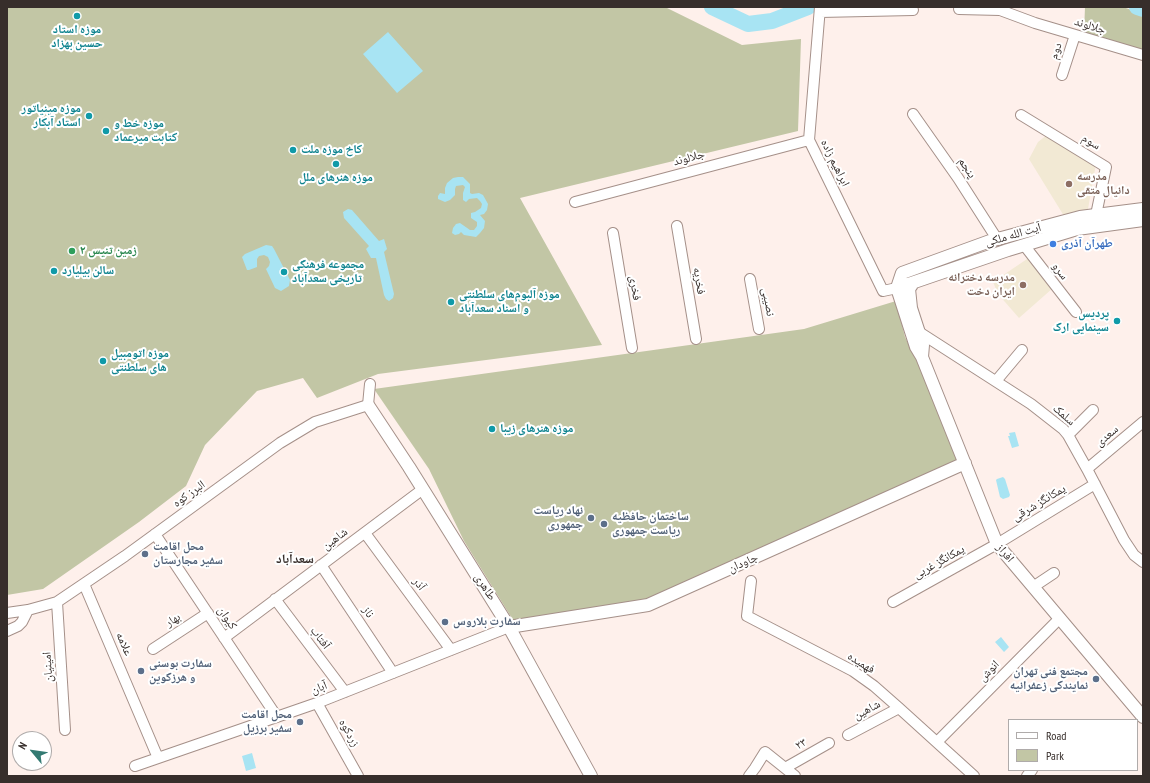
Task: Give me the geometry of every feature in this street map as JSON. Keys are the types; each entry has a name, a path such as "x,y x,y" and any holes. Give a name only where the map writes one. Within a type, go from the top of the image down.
{"street":[{"path":"820,9 913,10"},
{"name":"ابراهیم زاده","path":"820,9 809,140 883,291"},
{"name":"جلالوند","path":"959,10 1000,10 1035,23 1143,55"},
{"name":"دوم","path":"1062,75 1075,35"},
{"name":"پنجم","path":"913,114 958,178 997,239"},
{"name":"سوم","path":"1021,115 1106,167 1096,215"},
{"name":"جلالوند","path":"575,202 809,140"},
{"name":"آیت الله ملکی","path":"897,288 902,273 997,239 1080,217 1143,209"},
{"name":"آیت الله ملکی","path":"883,291 897,288 1077,228 1143,220"},
{"name":"فخریه","path":"677,226 696,339"},
{"name":"فخری","path":"613,233 632,348"},
{"name":"سرو","path":"1024,245 1076,312"},
{"name":"نصیبی","path":"750,279 759,329"},
{"name":"افراز","path":"913,282 909,289 911,308 923,345 922,357"},
{"name":"افراز","path":"897,288 916,347 922,357 997,544 1143,717"},
{"name":"سلمک","path":"919,332 1051,418 1063,429 1068,435 1087,469 1124,540 1134,555 1143,562"},
{"path":"996,381 1022,350"},
{"path":"368,405 370,384"},
{"name":"طاهری","path":"368,405 423,489 509,627 591,776"},
{"name":"البرز کوه","path":"7,613 28,610 57,602 155,534 280,443 315,422 368,405"},
{"path":"1068,435 1093,410"},
{"name":"سعدی","path":"1087,469 1143,422"},
{"name":"جاودان","path":"509,627 648,605 965,463"},
{"name":"یمکانگز شرقی","path":"997,544 1095,484"},
{"name":"شاهین","path":"224,638 423,489"},
{"name":"آذر","path":"365,533 451,650"},
{"name":"کیوان","path":"155,534 277,717"},
{"name":"یمکانگز غربی","path":"893,602 997,544"},
{"name":"ناز","path":"321,565 393,673"},
{"path":"1033,587 1054,573"},
{"name":"فهمیده","path":"751,581 747,616 853,671 874,686 936,742 967,774"},
{"name":"علامه","path":"84,584 158,758"},
{"name":"آفتاب","path":"276,599 345,692"},
{"name":"امینیان","path":"57,602 65,730"},
{"path":"7,630 18,626 22,622 28,610"},
{"name":"بهار","path":"153,649 208,613"},
{"name":"انوش","path":"936,742 1060,618"},
{"name":"آبان","path":"134,766 317,703 509,627"},
{"name":"زردکوه","path":"317,703 358,776"},
{"name":"شاهین","path":"848,735 899,708"},
{"name":"۲۳","path":"785,768 829,743"},
{"path":"749,776 765,752 795,776"}],"shaded area":[{"name":"مدرسه دانیال متقی","path":"1053,130 1097,158 1088,209 1064,216 1029,159 1038,142"},
{"name":"مدرسه دخترانه ایران دخت","path":"1030,257 1053,288 1019,318 998,294 993,282"}],"green space":[{"name":"مجموعه فرهنگی تاریخی سعدآباد","path":"7,7 665,7 742,45 801,39 798,131 520,198 602,345 378,374 317,398 303,378 257,391 205,445 186,486 139,522 43,589 7,595"},
{"path":"1085,7 1123,7 1143,14 1143,50 1084,33"},
{"path":"896,301 905,337 930,388 959,459 905,485 773,542 647,600 513,620 464,541 429,469 374,389 804,329"}],"water":[{"path":"388,32 423,71 397,93 363,54"},
{"path":"463,177 470,184 470,193 479,193 483,195 488,204 487,210 484,214 480,215 485,221 484,228 476,237 464,235 461,232 455,235 452,233 456,224 460,223 470,230 474,230 477,226 477,222 471,218 471,213 481,208 482,204 477,198 469,199 466,202 463,200 465,187 463,185 456,186 455,195 450,200 445,202 438,199 440,193 445,194 447,183 453,178"},
{"path":"348,209 352,210 379,241 384,239 387,249 384,252 394,294 393,298 389,301 384,295 376,258 371,258 366,249 369,246 344,218 343,212"},
{"path":"266,245 272,246 290,280 289,286 281,291 275,288 266,269 270,262 268,257 264,255 259,256 257,259 257,267 247,270 242,257 245,254"},
{"path":"1015,432 1019,446 1012,448 1008,436 1010,436 1009,433"},
{"path":"1003,477 1010,495 1009,497 1003,499 1000,497 996,480"},
{"path":"1001,637 1009,647 1004,652 995,642"},
{"path":"252,753 256,768 246,771 242,756"}],"waterway":[{"path":"712,7 748,24 772,21 808,7"},
{"path":"1137,7 1143,9"}],"place":[{"name":"موزه استاد حسین بهزاد","path":"77,16"},
{"name":"موزه مینیاتور استاد آبکار","path":"89,116"},
{"name":"موزه خط و کتابت میرعماد","path":"106,131"},
{"name":"کاخ موزه ملت","path":"293,150"},
{"name":"موزه هنرهای ملل","path":"336,164"},
{"name":"مدرسه دانیال متقی","path":"1069,184"},
{"name":"طهرآن آذری","path":"1053,244"},
{"name":"زمین تنیس ۲","path":"72,251"},
{"name":"سالن بیلیارد","path":"54,271"},
{"name":"مجموعه فرهنگی تاریخی سعدآباد","path":"284,272"},
{"name":"مدرسه دخترانه ایران دخت","path":"1023,285"},
{"name":"موزه آلبوم‌های سلطنتی و اسناد سعدآباد","path":"451,302"},
{"name":"پردیس سینمایی ارگ","path":"1117,321"},
{"name":"موزه اتومبیل های سلطنتی","path":"103,361"},
{"name":"موزه هنرهای زیبا","path":"492,429"},
{"name":"نهاد ریاست جمهوری","path":"591,518"},
{"name":"ساختمان حافظیه ریاست جمهوری","path":"604,524"},
{"name":"محل اقامت سفیر مجارستان","path":"145,554"},
{"name":"سفارت بلاروس","path":"445,622"},
{"name":"سفارت بوسنی و هرزگوین","path":"141,671"},
{"name":"مجتمع فنی تهران نمایندگی زعفرانیه","path":"1096,679"},
{"name":"محل اقامت سفیر برزیل","path":"300,722"}],"district":[{"name":"سعدآباد","path":"295,559"}]}
